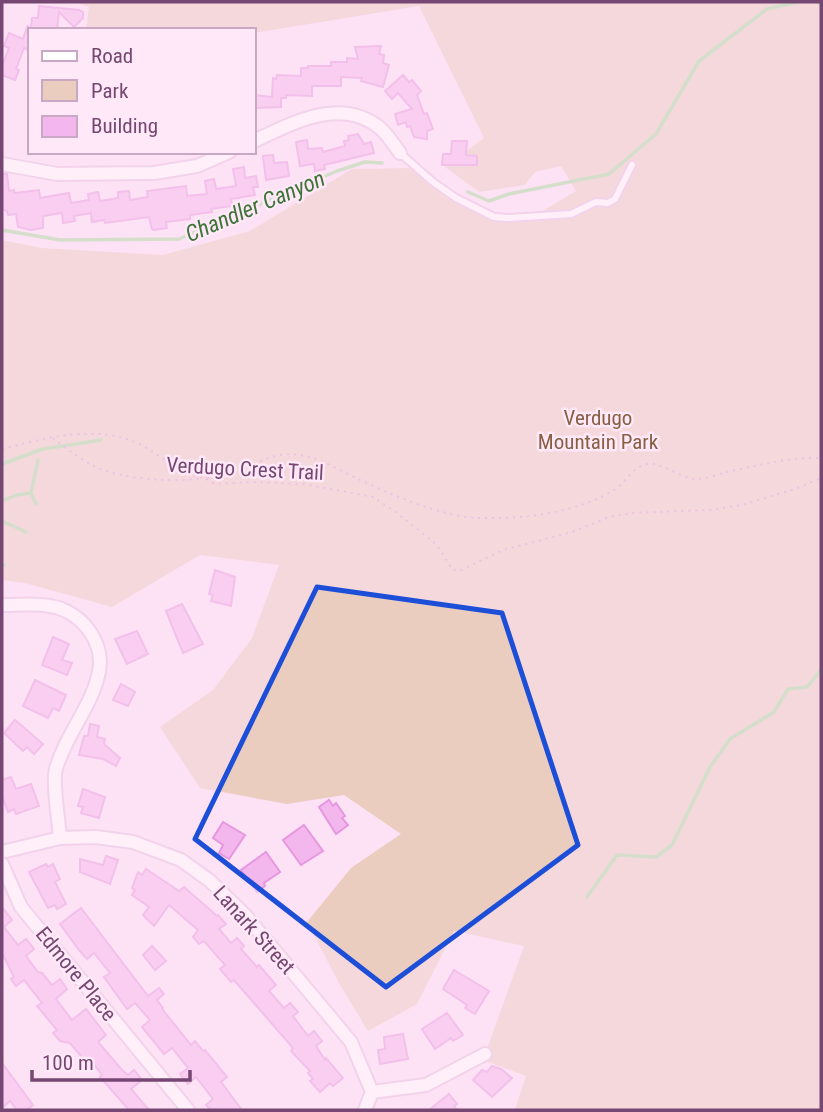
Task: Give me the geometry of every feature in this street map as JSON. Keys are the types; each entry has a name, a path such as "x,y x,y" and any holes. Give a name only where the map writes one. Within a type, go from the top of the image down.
{"street":[{"path":"256,140 316,115 345,113 360,115 382,130 400,153"},
{"path":"2,164 57,174 154,173 197,166 224,154"},
{"path":"2,605 49,606 74,615 94,637 101,659 98,677 55,771 60,838"},
{"name":"Lanark Street","path":"2,852 60,838 96,837 133,842 181,860 211,881 245,915 351,1042 372,1092"},
{"name":"Edmore Place","path":"2,864 21,906 188,1110"},
{"path":"365,1110 372,1092 426,1085 485,1054"}],"lane":[{"path":"400,153 433,182 457,198 494,217 509,218 571,214 596,202 608,203 615,199 632,165"}],"path":[{"path":"2,449 52,437 90,434 117,436 140,444 180,469 203,478 224,477 270,456 291,453 315,459 374,486 457,516 482,518 546,514 577,506 616,489 638,467 649,463 695,479 787,459 821,458"},
{"name":"Verdugo Crest Trail","path":"52,437 96,468 110,472 181,482 203,478 215,484 304,484 373,497 437,545 452,569 459,571 502,550 572,532 609,517 742,505 821,478"}],"highlighted area":[{"path":"317,587 502,613 578,845 386,987 195,839"}],"green space":[{"name":"Verdugo Mountain Park","path":"75,2 821,2 821,1110 515,1110 526,1076 483,1060 524,946 454,931 417,1004 368,1031 307,922 351,868 401,834 344,795 287,804 200,788 160,727 213,690 252,638 279,565 200,555 112,607 25,583 2,580 2,240 42,248 163,255 250,231 352,169 410,168 477,214 488,217 531,218 576,191 561,166 535,172 525,185 479,192 445,167 484,138 419,6 256,33 256,28 86,28 89,7"}],"building":[{"path":"39,6 83,12 83,18 74,27 59,12 57,28 31,28 32,18 38,18"},
{"path":"28,25 28,50 24,48 15,80 2,75 2,66 9,48 4,46 9,33 23,39"},
{"path":"381,46 379,54 384,55 383,63 389,65 383,87 361,81 362,78 341,77 341,86 312,86 312,96 286,95 286,98 281,98 281,107 256,108 256,95 272,97 273,78 276,79 277,75 301,76 301,68 331,66 331,62 347,62 347,58 358,59 355,47"},
{"path":"403,75 409,82 412,80 421,91 417,95 433,129 427,131 427,139 414,137 406,122 398,125 395,114 412,109 398,93 392,99 385,91"},
{"path":"358,134 364,144 371,142 374,153 324,165 325,169 315,171 314,164 300,166 296,142 307,140 308,149 322,148 323,152 345,146 344,141 349,140 348,136"},
{"path":"452,141 467,141 466,155 477,156 477,165 442,165 443,154 451,154"},
{"path":"273,155 274,163 287,162 289,176 266,180 263,156"},
{"path":"244,167 245,178 256,176 258,187 253,187 255,195 231,199 232,206 190,215 190,219 166,222 167,228 152,229 149,217 105,223 104,220 92,222 91,213 74,216 75,221 63,223 62,213 43,216 43,228 31,230 18,227 16,214 8,215 7,211 2,209 2,174 7,174 9,191 14,190 14,193 39,190 40,198 69,193 71,203 89,200 88,194 98,192 100,201 118,198 118,192 129,191 130,200 148,197 147,191 186,186 187,196 207,194 205,181 214,179 216,189 236,186 233,169"},
{"path":"215,570 235,577 231,606 211,601 213,595 209,594"},
{"path":"182,604 203,644 183,653 166,611"},
{"path":"137,631 148,654 127,664 115,639"},
{"path":"53,637 69,644 62,660 72,663 67,675 42,665"},
{"path":"35,680 66,695 59,711 53,708 48,718 23,706"},
{"path":"121,684 135,692 128,706 113,700"},
{"path":"15,720 43,744 34,754 27,747 23,751 4,733"},
{"path":"90,724 99,726 97,737 105,739 104,744 120,758 116,766 103,759 79,755 84,736 88,736"},
{"path":"11,777 16,789 31,784 39,806 16,814 14,809 8,812 2,796 2,780"},
{"path":"83,789 105,797 99,818 81,813 83,807 78,806"},
{"path":"329,800 333,806 336,803 348,825 336,834 319,807"},
{"path":"223,822 245,835 229,859 219,853 223,845 213,838"},
{"path":"304,825 323,851 301,865 283,840"},
{"path":"266,852 280,872 264,883 265,886 257,892 241,870"},
{"path":"106,856 118,860 110,884 80,872 80,859 103,865"},
{"path":"46,864 48,867 53,864 60,879 55,882 66,904 57,909 55,905 48,908 29,872"},
{"path":"146,869 179,891 184,887 218,915 226,924 219,929 231,943 237,938 244,946 241,949 276,985 269,991 284,1008 290,1003 298,1012 293,1016 308,1036 314,1031 322,1041 316,1046 325,1060 326,1058 343,1078 333,1086 330,1083 320,1092 310,1081 313,1079 308,1073 310,1071 291,1051 293,1048 234,980 231,982 220,969 225,965 204,941 199,944 193,937 198,930 169,905 154,926 143,915 149,907 132,895 135,890 132,888 138,872 142,875"},
{"path":"2,907 12,920 4,927 18,945 26,939 34,949 26,956 38,972 52,985 60,979 67,989 56,999 72,1020 86,1009 106,1035 98,1042 122,1070 128,1075 134,1070 142,1080 131,1089 149,1110 129,1110 100,1077 102,1075 90,1059 86,1062 70,1043 60,1041 53,1033 57,1030 37,1006 42,1003 24,980 16,986 2,953"},
{"path":"81,908 148,996 159,988 164,994 157,1000 162,1009 191,1045 195,1041 227,1077 221,1082 242,1110 211,1110 206,1105 213,1099 196,1077 188,1084 180,1074 188,1068 172,1048 164,1054 142,1027 150,1020 135,1003 127,1009 104,977 110,973 94,953 87,959 79,950 60,924"},
{"path":"152,946 166,961 155,970 143,955"},
{"path":"454,970 489,991 475,1014 465,1008 467,1005 443,989"},
{"path":"447,1013 463,1035 453,1041 451,1038 435,1049 422,1029"},
{"path":"403,1034 408,1059 380,1064 378,1050 385,1049 384,1037"},
{"path":"2,1063 33,1105 27,1110 17,1110 10,1101 2,1108"},
{"path":"492,1066 512,1078 492,1097 473,1080 482,1070 487,1072"},
{"path":"449,1094 457,1104 454,1106 457,1110 429,1110"}],"waterway":[{"name":"Chandler Canyon","path":"468,192 489,201 509,194 609,174 656,134 699,61 767,9 798,2"},
{"name":"Chandler Canyon","path":"818,2 821,5"},
{"name":"Chandler Canyon","path":"2,230 60,240 179,239 337,171 365,162 382,163"},
{"path":"2,464 43,449 101,440"},
{"path":"36,504 31,493 38,460"},
{"path":"2,501 31,493"},
{"path":"2,521 26,532"},
{"path":"587,897 617,855 656,857 672,845 710,767 730,739 774,712 788,689 807,687 821,670"}]}
